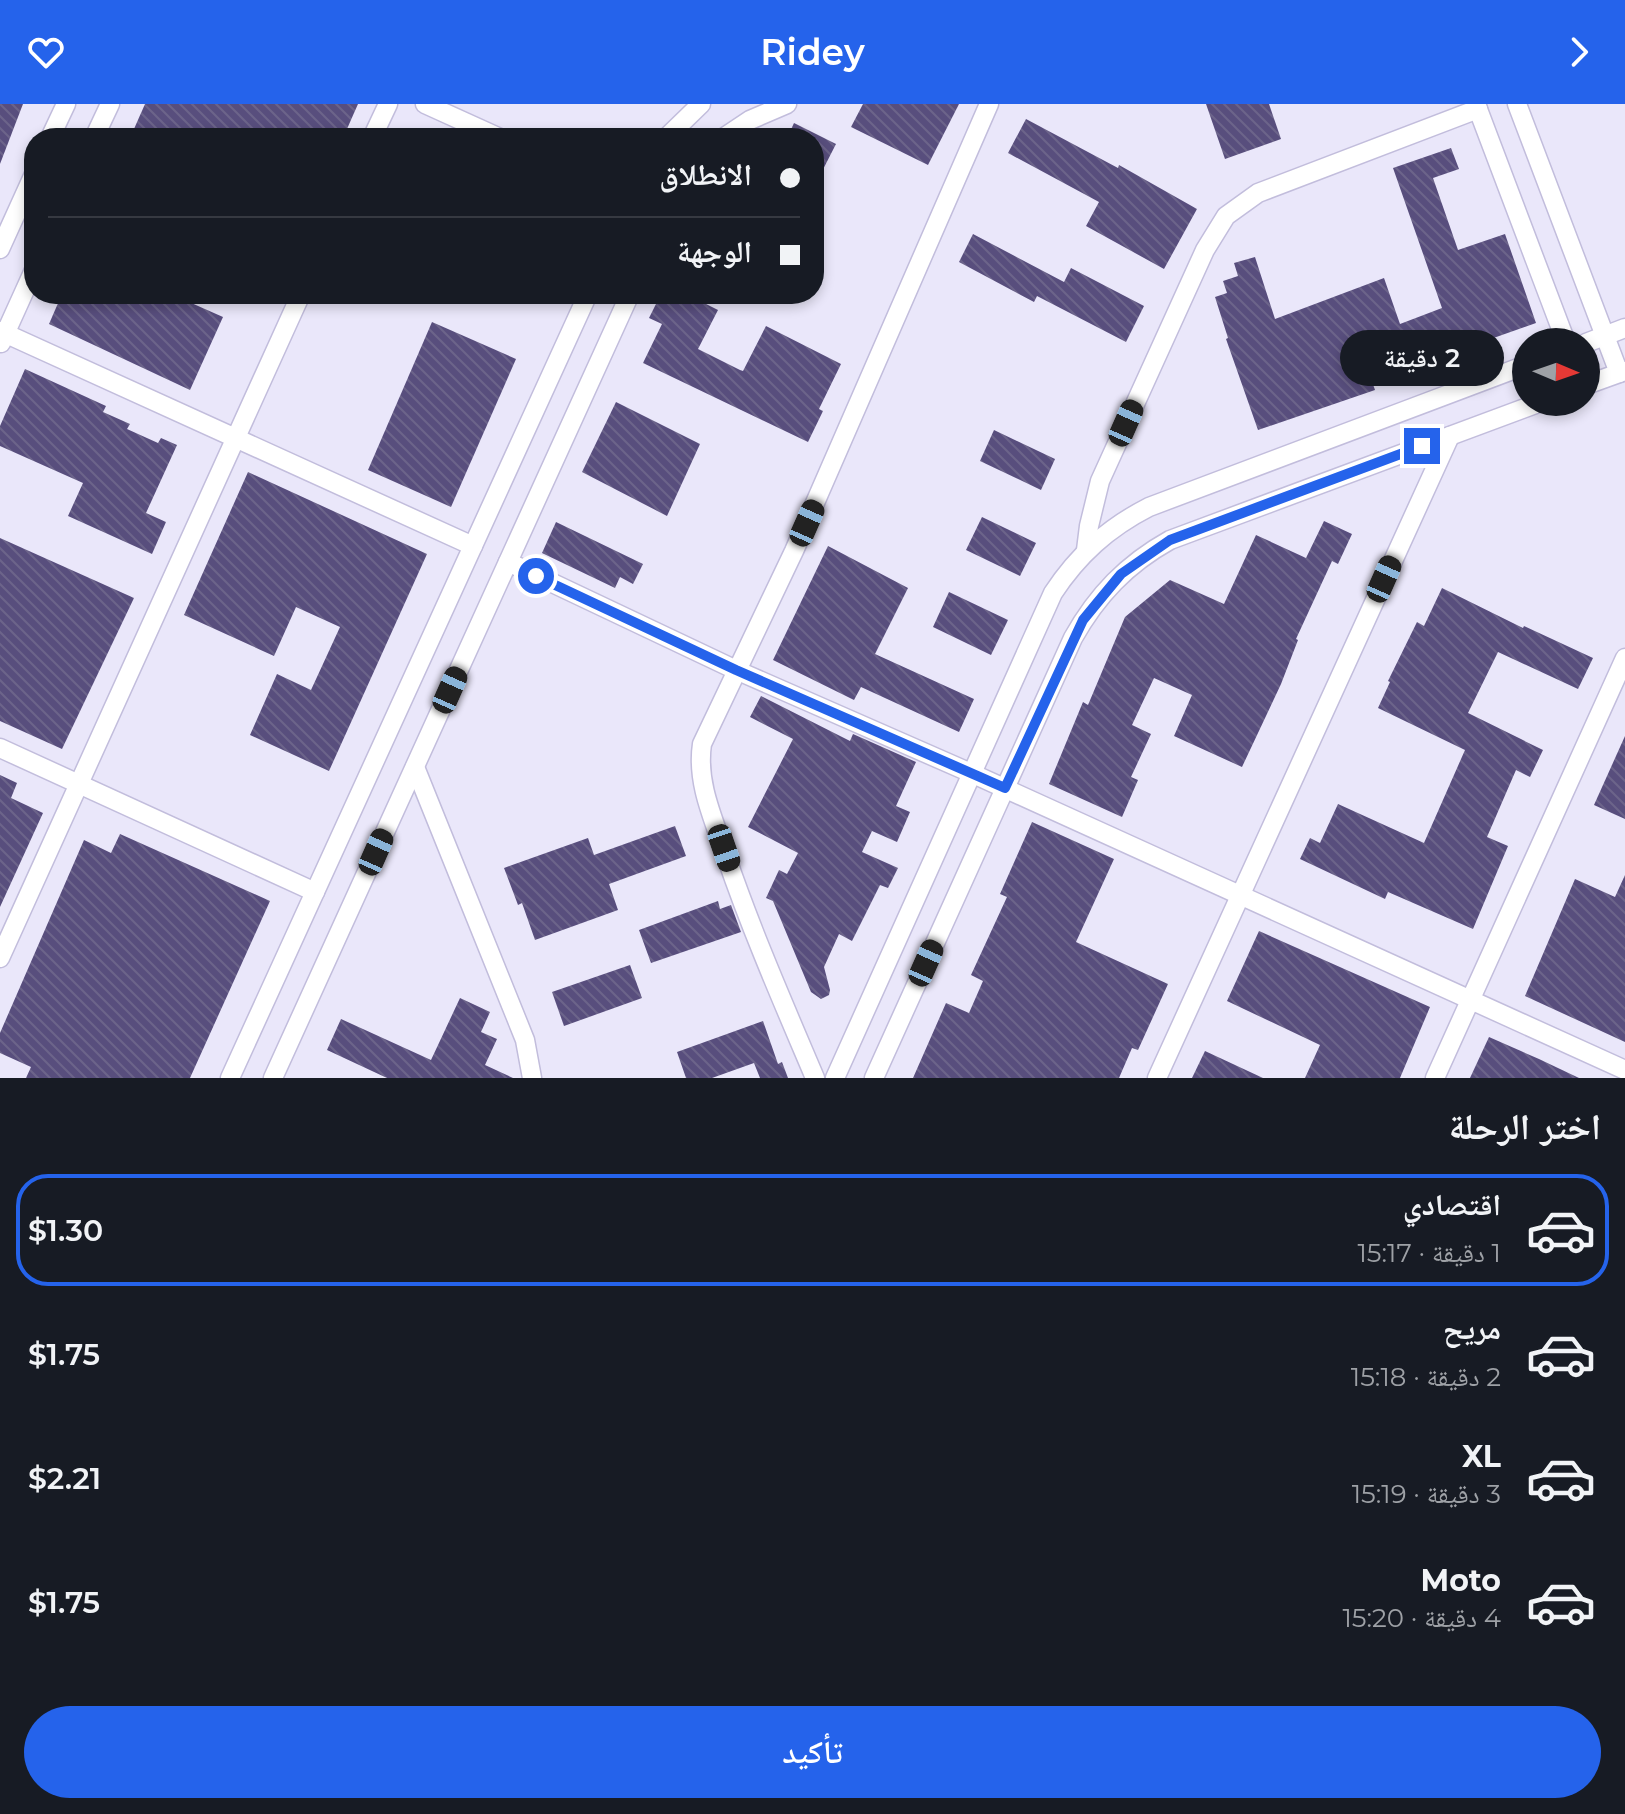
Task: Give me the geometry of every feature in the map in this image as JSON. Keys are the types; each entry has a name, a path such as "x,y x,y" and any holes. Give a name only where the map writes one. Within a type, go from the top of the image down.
{"street":[{"path":"55,128 66,104"},
{"path":"99,128 110,104"},
{"path":"377,128 388,104"},
{"path":"425,104 478,128"},
{"path":"676,128 701,104"},
{"path":"738,128 787,104"},
{"path":"815,1078 749,922 701,777 702,744 794,551 989,104"},
{"path":"1517,104 1605,336 1622,372 1600,380"},
{"path":"1086,550 1100,481 1211,238 1226,216 1246,199 1270,187 1477,107 1561,328"},
{"path":"0,249 24,196"},
{"path":"24,291 2,337 473,546"},
{"path":"0,958 297,304"},
{"path":"230,1078 583,304"},
{"path":"273,1078 625,304"},
{"path":"1600,338 1625,328"},
{"path":"835,1078 1053,593 1086,550 1116,526 1149,507 1512,370"},
{"path":"874,1078 1083,620 1107,588 1136,561 1170,540 1512,413"},
{"path":"1157,1078 1450,436"},
{"path":"508,562 736,670 1005,788 1625,1070"},
{"path":"1435,1078 1625,658"},
{"path":"0,748 315,892"},
{"path":"415,767 525,1040 532,1078"}],"building":[{"path":"0,104 23,104 0,164"},
{"path":"145,104 358,104 347,128 134,128"},
{"path":"863,104 959,104 928,165 851,127"},
{"path":"1206,104 1269,104 1281,139 1225,159"},
{"path":"1026,119 1118,168 1119,165 1197,209 1164,269 1086,226 1099,202 1008,153"},
{"path":"824,138 836,144 824,167"},
{"path":"1451,148 1459,169 1433,178 1458,250 1505,234 1536,323 1512,328 1512,331 1372,381 1375,390 1258,430 1226,339 1215,297 1227,293 1223,281 1238,276 1234,263 1255,257 1275,319 1384,278 1400,324 1442,308 1393,168"},
{"path":"973,234 1064,282 1071,268 1144,306 1126,342 1037,296 1034,302 959,262"},
{"path":"58,304 194,304 223,317 190,390 49,324"},
{"path":"656,304 706,304 718,310 698,349 743,371 766,326 841,364 819,409 823,411 808,442 643,363 662,324 649,318"},
{"path":"432,322 516,359 451,507 368,470"},
{"path":"25,369 106,406 103,412 130,424 127,429 158,443 161,438 177,445 146,513 166,522 152,554 68,516 83,483 0,446 0,426"},
{"path":"616,402 700,444 667,516 582,472"},
{"path":"994,430 1055,459 1041,490 980,461"},
{"path":"248,472 427,554 329,771 250,735 277,674 311,690 340,627 296,607 274,656 184,615"},
{"path":"982,517 1036,543 1020,576 966,550"},
{"path":"1324,521 1352,534 1338,564 1332,561 1296,639 1281,684 1242,767 1174,736 1192,695 1154,678 1132,725 1151,734 1131,777 1138,780 1122,817 1049,784 1083,702 1088,705 1125,617 1170,580 1224,604 1256,535 1306,558"},
{"path":"556,522 643,564 633,584 620,577 615,588 542,553"},
{"path":"0,538 134,598 62,749 0,721"},
{"path":"828,546 908,588 875,654 974,699 959,732 861,687 854,700 773,660"},
{"path":"1442,588 1593,658 1578,689 1498,652 1468,713 1543,750 1530,777 1516,770 1487,837 1508,846 1473,929 1388,892 1385,899 1300,859 1310,838 1320,843 1338,804 1424,843 1465,750 1378,708 1417,622 1424,626"},
{"path":"949,592 1008,620 991,655 933,627"},
{"path":"761,696 850,741 853,734 916,762 896,806 910,812 897,842 872,831 862,852 898,868 888,888 880,885 852,941 839,934 824,967 829,995 821,999 811,992 773,901 766,898 779,870 787,874 798,853 748,827 793,739 750,717"},
{"path":"1625,736 1625,819 1594,805"},
{"path":"0,775 17,783 11,798 43,813 0,907"},
{"path":"1032,822 1114,859 1076,942 1168,984 1138,1050 1132,1048 1119,1078 913,1078 946,1003 969,1013 983,981 971,975 1007,897 1000,894"},
{"path":"675,826 686,856 609,884 618,910 535,940 522,903 518,905 504,868 588,838 594,855"},
{"path":"120,834 270,901 190,1078 26,1078 31,1067 0,1053 0,1033 84,840 111,853"},
{"path":"1625,875 1625,1042 1525,996 1575,879 1615,897"},
{"path":"718,901 720,909 731,905 741,932 651,963 639,930"},
{"path":"1259,931 1430,1007 1400,1078 1305,1078 1320,1045 1227,1001"},
{"path":"630,965 642,998 564,1026 552,992"},
{"path":"460,998 490,1012 481,1032 497,1039 485,1065 513,1078 387,1078 327,1050 341,1019 431,1060"},
{"path":"763,1021 778,1064 782,1062 788,1078 760,1078 754,1063 712,1078 686,1078 677,1052"},
{"path":"1489,1037 1539,1059 1579,1078 1470,1078"},
{"path":"1205,1051 1263,1078 1192,1078"}],"route":[{"path":"536,576 736,670 1005,788 1083,620 1107,588 1136,561 1170,540 1422,446"}]}
